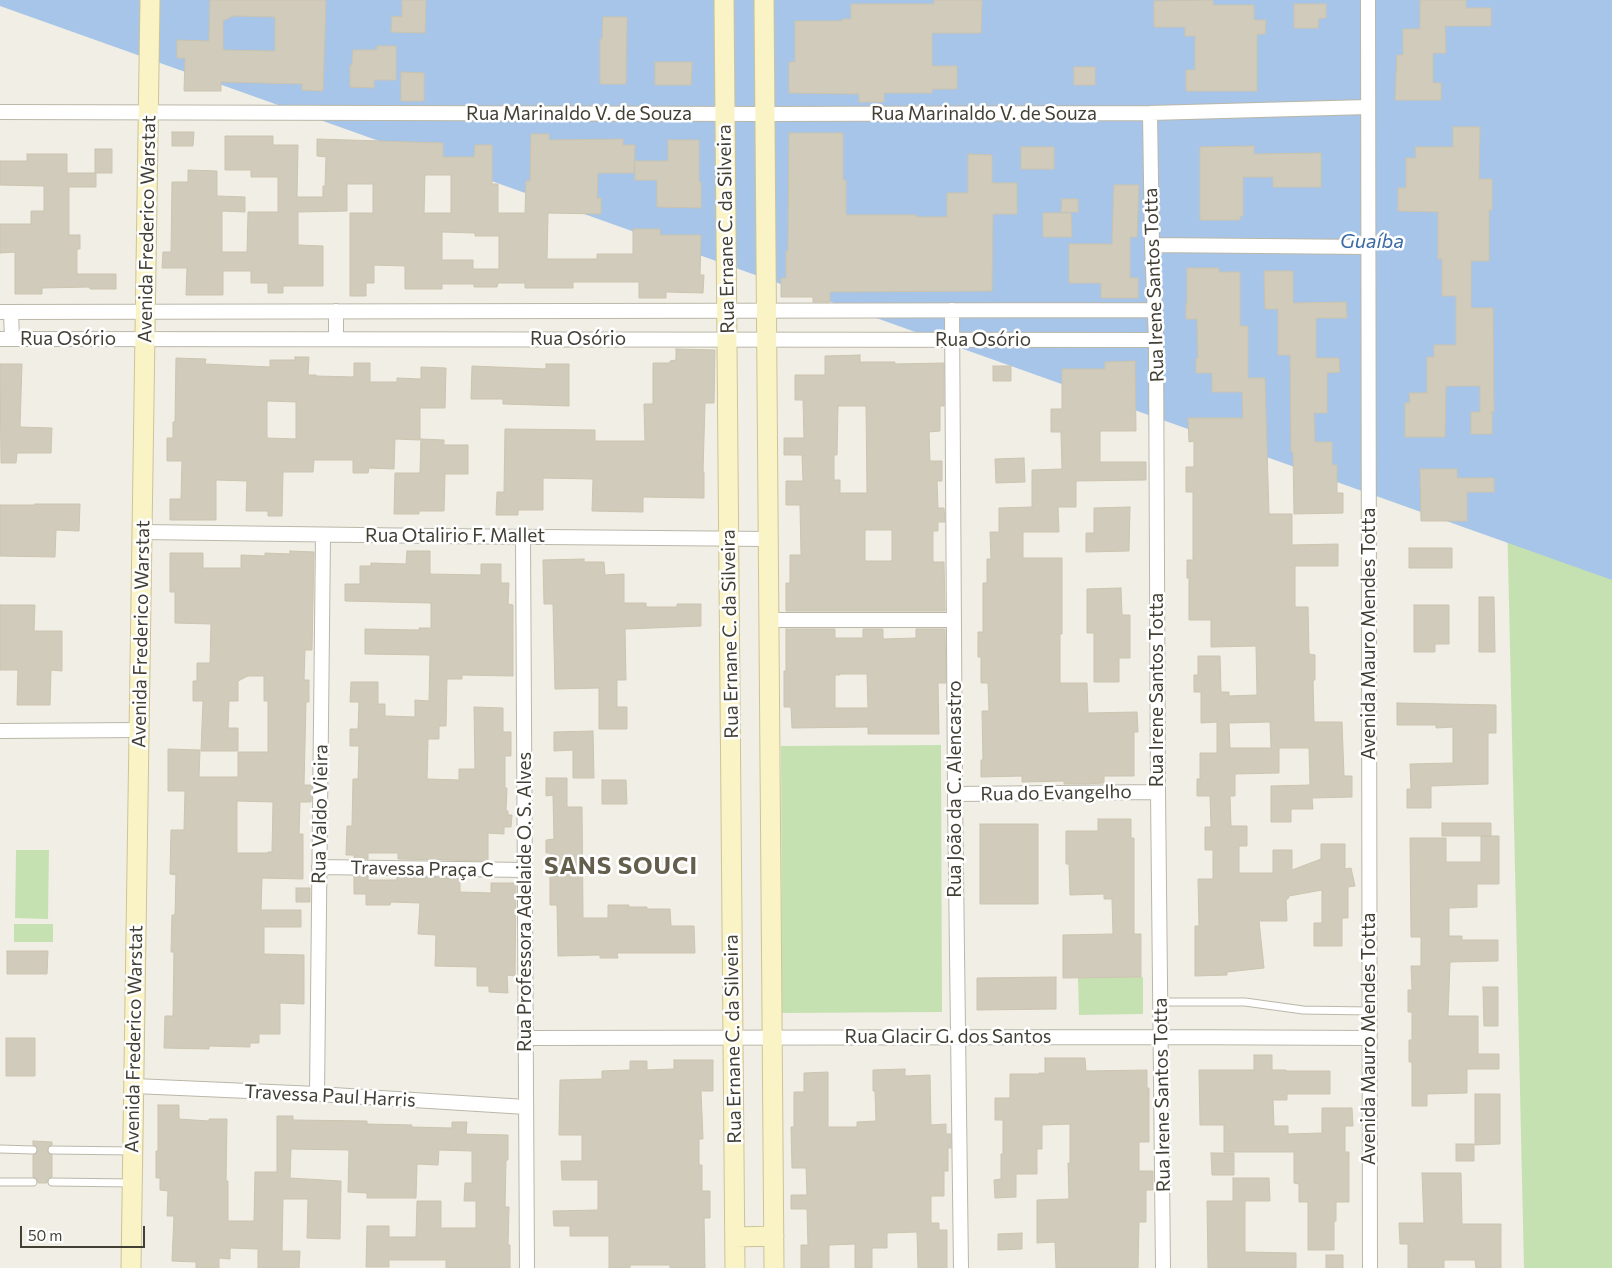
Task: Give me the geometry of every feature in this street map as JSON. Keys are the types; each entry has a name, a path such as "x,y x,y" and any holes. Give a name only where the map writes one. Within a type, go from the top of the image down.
{"street":[{"name":"Avenida Frederico Warstat","path":"131,1268 150,0"},
{"name":"Rua Ernane C. da Silveira","path":"724,0 735,1268"},
{"name":"Rua Ernane C. da Silveira","path":"764,0 774,1268"},
{"name":"Avenida Mauro Mendes Totta","path":"1368,0 1370,1268"},
{"name":"Rua Marinaldo V. de Souza","path":"0,112 1150,113 1368,107"},
{"name":"Rua Irene Santos Totta","path":"1150,113 1152,245 1156,310 1158,792 1163,1268"},
{"path":"1152,245 1368,247"},
{"name":"Rua João da C. Alencastro","path":"952,310 957,1037 961,1268"},
{"name":"Rua Osório","path":"5,312 1156,310"},
{"path":"336,311 336,339"},
{"path":"5,312 6,339"},
{"name":"Rua Osório","path":"6,339 1156,340"},
{"name":"Rua Otalirio F. Mallet","path":"142,532 768,539"},
{"name":"Rua Valdo Vieira","path":"317,1094 323,534"},
{"name":"Rua Professora Adelaide O. S. Alves","path":"523,537 527,1268"},
{"path":"769,620 954,620"},
{"path":"0,731 139,730"},
{"name":"Rua do Evangelho","path":"955,794 1158,792"},
{"name":"Travessa Praça C","path":"319,867 524,870"},
{"name":"Rua Glacir G. dos Santos","path":"526,1038 1369,1038"},
{"name":"Travessa Paul Harris","path":"134,1086 317,1094 526,1107"},
{"path":"735,1237 774,1236"}],"lane":[{"path":"1161,1002 1246,1002 1303,1010 1369,1010"},
{"path":"0,1149 33,1150"},
{"path":"52,1150 133,1152"},
{"path":"0,1182 33,1182"},
{"path":"52,1182 132,1183"}],"green space":[{"path":"1612,0 1612,1268 1524,1268 1507,515"},
{"path":"941,745 942,1012 782,1013 781,746"},
{"path":"16,850 49,850 48,919 15,918"},
{"path":"14,924 53,924 53,942 14,942"},
{"path":"1143,977 1143,1014 1079,1015 1078,978"}],"water":[{"name":"Guaíba","path":"0,0 1612,0 1612,580 0,6"}],"building":[{"path":"210,0 326,0 323,91 302,90 302,84 221,82 221,91 184,91 185,58 177,58 177,40 209,41","holes":["233,16 275,17 275,51 223,50 223,21"]},
{"path":"402,0 426,0 425,33 391,32 392,16 402,17"},
{"path":"934,0 982,0 981,33 932,33 932,66 957,66 957,89 932,89 932,93 884,93 884,102 859,102 859,94 789,93 789,62 795,62 795,21 842,21 842,19 851,19 851,4 934,4"},
{"path":"1213,0 1213,5 1254,5 1254,20 1266,20 1265,34 1257,34 1257,91 1186,91 1186,70 1195,70 1195,36 1185,36 1185,27 1154,27 1154,1"},
{"path":"1420,0 1466,0 1466,8 1491,8 1491,26 1445,26 1446,53 1433,53 1433,83 1441,83 1441,100 1395,100 1397,55 1403,55 1403,29 1420,29"},
{"path":"1294,4 1326,4 1326,18 1319,18 1318,28 1294,28"},
{"path":"603,17 627,17 626,84 600,84 600,39 602,39"},
{"path":"377,46 396,46 396,80 374,80 374,88 350,87 350,65 352,65 353,50 377,50"},
{"path":"655,62 692,62 691,85 655,85"},
{"path":"1074,67 1095,67 1095,85 1074,85"},
{"path":"401,72 424,73 424,101 401,101"},
{"path":"1453,127 1480,127 1479,179 1492,179 1492,210 1489,210 1489,261 1471,261 1471,308 1493,308 1494,412 1492,412 1492,434 1471,434 1471,412 1480,412 1480,386 1446,386 1445,437 1405,437 1405,403 1410,403 1409,393 1427,393 1427,357 1434,357 1434,345 1456,345 1456,296 1442,296 1442,259 1438,259 1438,212 1398,211 1398,188 1406,188 1406,158 1416,158 1415,147 1453,147"},
{"path":"172,132 194,132 193,146 172,146"},
{"path":"789,133 843,133 843,180 846,180 846,215 947,217 947,193 968,193 968,154 992,155 992,183 1017,183 1017,214 993,214 992,291 830,292 830,302 813,302 813,297 781,297 781,278 786,278 786,251 788,251"},
{"path":"531,134 549,134 549,140 623,139 623,145 635,145 634,173 598,173 597,198 601,198 601,214 548,213 547,259 597,259 597,254 633,254 633,229 660,229 660,235 701,235 700,275 704,275 703,293 666,292 666,298 639,298 639,282 573,282 573,288 525,288 525,283 498,283 497,287 474,287 474,284 442,284 442,289 405,289 405,266 374,265 374,283 366,283 366,296 350,296 350,213 373,213 373,184 347,184 347,211 298,212 298,245 323,246 323,286 283,286 283,293 268,293 268,283 251,283 251,271 223,271 223,295 186,295 187,268 162,268 163,252 171,252 172,182 188,182 188,170 217,171 217,196 245,197 245,212 222,211 222,252 247,252 248,212 278,212 278,177 251,177 251,170 225,170 225,136 273,136 273,145 298,145 297,197 323,197 326,157 317,156 317,139 443,143 443,157 474,157 475,145 492,145 492,184 498,184 498,213 525,213 526,181 530,181","holes":["425,175 451,175 451,213 424,213","442,232 475,233 475,236 499,236 499,269 473,269 473,260 442,260"]},
{"path":"668,140 699,140 701,208 657,207 657,180 635,180 635,161 668,161"},
{"path":"1254,146 1254,154 1321,153 1321,187 1273,187 1273,177 1243,177 1243,216 1240,216 1240,220 1200,220 1200,147"},
{"path":"1021,147 1054,147 1054,169 1021,169"},
{"path":"95,149 112,149 112,173 95,173"},
{"path":"27,154 67,154 67,173 96,173 96,187 69,187 69,235 80,235 80,249 77,249 77,274 116,274 116,289 90,289 90,287 42,288 42,294 15,294 15,252 0,253 0,224 31,224 31,211 44,211 44,186 0,185 0,161 27,161"},
{"path":"1114,185 1139,185 1137,237 1130,237 1130,278 1138,278 1138,298 1101,298 1101,283 1069,283 1069,244 1112,244"},
{"path":"1062,199 1078,199 1078,212 1061,212"},
{"path":"1043,213 1071,213 1072,237 1043,237"},
{"path":"1187,268 1219,268 1219,272 1240,272 1240,326 1248,326 1248,378 1265,378 1269,514 1292,514 1292,545 1338,544 1338,566 1295,566 1295,607 1308,607 1309,654 1315,655 1315,680 1313,680 1314,722 1342,722 1344,776 1352,776 1352,797 1312,798 1313,809 1291,809 1291,822 1271,822 1271,786 1310,785 1309,748 1279,748 1279,773 1235,774 1235,796 1230,796 1231,826 1247,826 1247,846 1239,846 1239,873 1273,873 1273,850 1292,850 1292,870 1321,859 1321,844 1345,844 1345,869 1351,868 1355,886 1348,887 1348,918 1342,918 1342,946 1314,946 1314,923 1322,923 1322,890 1289,896 1286,899 1287,921 1259,921 1264,968 1227,972 1227,975 1195,976 1195,926 1199,926 1198,879 1213,879 1213,850 1205,850 1205,827 1211,827 1210,796 1197,796 1197,779 1200,779 1200,753 1217,753 1217,722 1201,723 1201,692 1194,692 1194,675 1198,675 1198,656 1220,656 1221,692 1229,692 1229,696 1257,695 1256,646 1211,647 1211,620 1189,620 1187,560 1193,560 1193,492 1186,492 1186,467 1194,467 1194,441 1189,442 1188,418 1243,418 1242,392 1212,392 1212,373 1196,373 1196,358 1198,358 1197,319 1186,319","holes":["1270,722 1271,748 1230,748 1229,723"]},
{"path":"1264,271 1293,271 1293,303 1346,302 1347,318 1316,318 1316,358 1339,358 1340,372 1327,373 1327,413 1314,413 1315,442 1332,442 1332,465 1337,465 1337,493 1343,493 1343,513 1294,514 1290,355 1278,355 1278,309 1265,309"},
{"path":"676,349 715,350 714,403 705,403 704,498 643,497 643,512 592,511 593,479 543,478 543,510 518,510 518,515 496,515 497,492 504,492 505,429 595,430 595,441 645,441 644,404 653,404 653,363 670,363 670,361 676,360"},
{"path":"860,355 860,362 895,362 895,364 944,363 944,406 940,406 940,431 929,432 930,461 942,461 942,481 937,481 938,508 944,508 945,522 938,522 938,531 933,531 933,562 944,562 945,611 786,611 786,583 790,583 790,555 801,555 800,505 786,505 786,481 803,481 802,455 784,455 784,438 804,438 803,400 795,400 795,375 825,375 825,356","holes":["838,406 866,406 867,493 840,493 840,480 834,480 834,455 837,455","865,530 892,530 892,561 865,561"]},
{"path":"295,357 309,357 308,375 316,376 354,377 354,363 370,363 370,382 397,382 397,378 421,379 421,367 446,368 445,408 420,408 420,440 395,439 394,469 369,468 368,473 353,473 353,460 314,460 313,472 283,472 282,516 268,516 268,511 246,511 247,481 216,480 216,520 170,520 170,499 181,499 182,461 167,461 167,438 173,438 173,422 175,422 176,358 206,359 205,364 270,367 270,360 295,360","holes":["267,401 296,402 296,439 267,438"]},
{"path":"1135,361 1136,431 1100,431 1100,462 1146,462 1146,480 1076,481 1076,507 1058,507 1059,532 1023,532 1023,558 1062,558 1060,683 1087,683 1088,713 1137,712 1138,732 1134,732 1134,776 1104,776 1104,783 1086,784 1064,784 1064,781 1022,782 1022,776 981,777 981,760 983,760 982,711 989,711 988,683 981,683 981,657 978,657 978,632 983,632 983,583 987,583 987,559 991,559 990,532 999,532 999,508 1032,507 1032,470 1062,469 1061,432 1051,432 1051,409 1062,409 1062,369 1105,369 1105,362"},
{"path":"0,364 22,364 20,427 52,428 51,453 17,453 16,463 1,463"},
{"path":"546,364 569,364 569,406 503,404 503,399 471,399 472,366 546,369"},
{"path":"993,366 1011,366 1011,381 993,381"},
{"path":"421,439 444,440 444,445 468,445 468,474 445,474 444,511 394,514 395,473 420,473"},
{"path":"1024,458 1025,482 996,483 995,459"},
{"path":"1420,469 1457,469 1457,478 1494,478 1494,492 1467,492 1467,521 1421,521"},
{"path":"80,504 79,531 56,530 55,557 0,556 0,505"},
{"path":"1130,507 1129,551 1086,552 1086,533 1094,533 1094,508"},
{"path":"1409,548 1452,548 1452,568 1409,568"},
{"path":"290,551 314,552 312,650 305,650 304,680 309,680 309,702 306,702 304,785 312,785 311,802 300,802 299,834 303,834 303,879 262,878 261,910 301,910 301,927 264,927 264,954 304,955 304,1004 280,1003 280,1034 259,1034 259,1043 250,1043 250,1047 209,1046 209,1049 164,1048 165,1016 173,1016 174,952 171,952 172,915 175,915 176,875 170,874 171,830 184,830 185,791 168,791 168,749 200,750 199,777 238,777 238,752 268,752 268,701 264,701 264,676 248,676 238,681 238,701 229,701 228,728 238,728 238,751 201,751 203,701 193,701 193,681 197,681 197,663 210,663 211,624 175,623 175,592 170,592 170,553 203,553 203,568 241,568 241,555 265,556 265,553 290,554","holes":["237,801 273,802 272,852 237,853"]},
{"path":"407,551 430,551 430,574 481,575 481,564 501,564 501,583 509,583 508,604 513,605 513,676 462,675 462,679 447,679 446,726 439,726 439,739 428,739 427,779 459,780 459,769 475,769 474,707 503,708 503,732 511,732 511,756 505,756 505,788 507,788 506,811 508,811 508,815 512,815 511,827 504,827 504,834 488,833 488,861 398,859 398,853 368,853 368,859 354,859 354,855 346,855 347,826 352,826 353,779 358,779 359,746 350,746 350,729 358,729 359,702 350,702 351,682 378,682 378,704 385,704 385,716 415,717 415,700 429,701 430,655 365,654 365,629 419,630 419,628 431,628 431,603 345,601 345,584 360,584 360,566 371,566 371,563 406,564"},
{"path":"584,559 584,562 604,562 605,575 624,574 624,603 646,603 646,607 677,607 677,604 701,604 701,626 625,629 626,680 617,680 617,707 627,707 627,729 599,729 599,688 555,689 553,604 544,604 543,560"},
{"path":"1121,588 1122,615 1130,615 1130,658 1119,658 1119,682 1094,682 1094,633 1087,633 1087,589"},
{"path":"1479,597 1494,597 1495,652 1479,652"},
{"path":"0,605 35,605 34,631 62,631 62,671 51,670 50,705 17,705 18,670 0,670"},
{"path":"1414,605 1449,605 1449,644 1435,644 1435,652 1414,652"},
{"path":"786,629 835,629 835,638 863,638 863,629 883,629 883,639 916,638 916,629 945,629 946,683 938,683 939,734 868,734 868,727 792,728 791,707 784,707 784,671 786,671","holes":["867,674 868,708 835,708 835,675"]},
{"path":"1397,703 1496,705 1496,733 1488,733 1488,784 1431,786 1431,808 1407,808 1407,789 1411,789 1410,764 1453,763 1453,727 1436,728 1436,725 1397,725"},
{"path":"593,731 594,778 573,778 573,750 554,751 554,732"},
{"path":"546,778 567,778 567,807 582,807 583,918 608,918 608,905 670,909 671,926 694,926 695,953 617,953 618,958 600,958 600,955 558,956 557,905 550,905 550,853 546,853 546,840 554,839 553,795 546,796"},
{"path":"602,780 626,780 627,804 602,804"},
{"path":"1098,819 1131,819 1131,838 1134,838 1134,934 1141,934 1141,977 1063,978 1063,935 1113,934 1112,899 1104,899 1104,894 1070,895 1069,864 1066,864 1066,831 1098,831"},
{"path":"1442,823 1491,823 1491,836 1499,836 1499,884 1477,884 1477,907 1449,908 1449,936 1462,936 1462,940 1498,940 1498,961 1450,962 1448,1016 1478,1016 1478,1054 1499,1054 1499,1069 1467,1069 1467,1093 1427,1094 1427,1106 1412,1106 1412,1062 1409,1062 1409,1040 1412,1040 1412,1012 1408,1012 1408,990 1412,990 1411,966 1421,966 1421,937 1411,937 1410,838 1446,838 1446,862 1481,862 1481,836 1442,836"},
{"path":"980,824 1038,824 1038,904 980,904"},
{"path":"354,876 368,876 368,880 397,880 397,877 460,878 460,892 491,893 491,883 516,883 515,976 507,975 508,993 489,992 489,986 477,986 477,967 435,966 436,935 418,934 420,903 391,902 390,905 366,905 366,894 354,894"},
{"path":"296,888 310,888 310,902 296,902"},
{"path":"7,951 48,951 47,974 7,974"},
{"path":"1056,977 1056,1009 977,1010 977,978"},
{"path":"1483,987 1498,987 1498,1026 1484,1026"},
{"path":"6,1038 35,1038 35,1076 6,1076"},
{"path":"1254,1055 1272,1055 1272,1070 1330,1071 1330,1094 1287,1094 1287,1100 1273,1100 1274,1126 1288,1126 1288,1134 1322,1133 1322,1108 1352,1108 1353,1126 1345,1126 1345,1152 1349,1152 1349,1202 1336,1202 1334,1250 1308,1250 1308,1202 1299,1202 1299,1184 1294,1183 1294,1152 1224,1152 1224,1125 1200,1125 1199,1070 1254,1070"},
{"path":"1045,1058 1085,1058 1086,1071 1147,1070 1149,1142 1139,1142 1139,1171 1153,1171 1153,1190 1146,1190 1146,1222 1139,1222 1138,1268 1056,1268 1055,1242 1037,1243 1037,1200 1069,1199 1070,1124 1042,1125 1042,1149 1037,1149 1037,1174 1016,1174 1016,1197 995,1198 994,1180 1001,1179 1003,1120 995,1120 995,1098 1010,1098 1010,1074 1045,1073"},
{"path":"674,1060 713,1060 713,1091 701,1091 703,1139 699,1139 702,1191 710,1191 710,1218 704,1218 705,1268 670,1268 670,1265 630,1265 630,1268 609,1268 609,1236 570,1236 570,1226 554,1226 553,1211 598,1210 598,1180 562,1180 561,1161 582,1161 582,1135 559,1135 560,1080 602,1079 602,1071 630,1070 630,1061 647,1061 647,1070 674,1069"},
{"path":"905,1069 905,1076 930,1075 931,1125 946,1124 946,1134 951,1134 951,1148 948,1148 948,1171 944,1171 944,1196 931,1196 931,1223 939,1223 939,1230 947,1230 947,1268 918,1268 917,1232 887,1233 887,1248 872,1248 872,1268 855,1268 855,1244 829,1245 829,1268 801,1268 801,1245 808,1245 807,1209 791,1209 791,1195 807,1195 806,1168 792,1168 791,1127 794,1127 794,1092 804,1092 804,1073 828,1072 828,1127 857,1127 857,1122 876,1121 873,1070"},
{"path":"1475,1094 1500,1094 1500,1144 1475,1145"},
{"path":"158,1105 179,1105 179,1119 209,1121 209,1119 227,1119 226,1181 228,1181 228,1221 254,1221 255,1172 277,1172 277,1116 293,1116 293,1120 367,1121 367,1124 412,1125 411,1127 452,1128 452,1122 467,1122 466,1134 508,1135 505,1207 509,1207 508,1245 510,1245 510,1268 446,1268 446,1260 389,1260 389,1267 366,1267 367,1226 389,1226 389,1237 416,1237 417,1201 441,1201 441,1228 476,1228 476,1201 464,1201 465,1183 472,1183 472,1151 439,1150 438,1165 417,1164 416,1198 367,1198 367,1193 348,1192 349,1150 291,1149 290,1178 341,1181 340,1239 307,1238 308,1199 283,1199 282,1251 300,1251 299,1268 258,1268 258,1249 230,1248 230,1259 219,1258 219,1268 196,1268 196,1262 172,1261 174,1216 167,1216 168,1191 160,1190 160,1178 156,1178"},
{"path":"33,1141 52,1142 52,1145 47,1149 48,1153 52,1155 52,1177 48,1179 47,1183 38,1183 37,1179 33,1177 33,1155 38,1150 33,1145"},
{"path":"1456,1144 1474,1144 1474,1161 1456,1161"},
{"path":"1211,1153 1234,1153 1234,1175 1212,1175"},
{"path":"1422,1173 1461,1173 1462,1224 1501,1224 1501,1268 1476,1268 1475,1260 1444,1260 1444,1268 1408,1268 1408,1244 1400,1244 1399,1223 1424,1223"},
{"path":"1233,1178 1269,1178 1270,1201 1245,1201 1245,1252 1296,1253 1296,1268 1208,1268 1207,1201 1233,1201"},
{"path":"1022,1233 1022,1249 998,1250 998,1234"},
{"path":"1326,1255 1343,1255 1343,1268 1326,1268"}],"district":[{"name":"SANS SOUCI","path":"621,866"}]}
